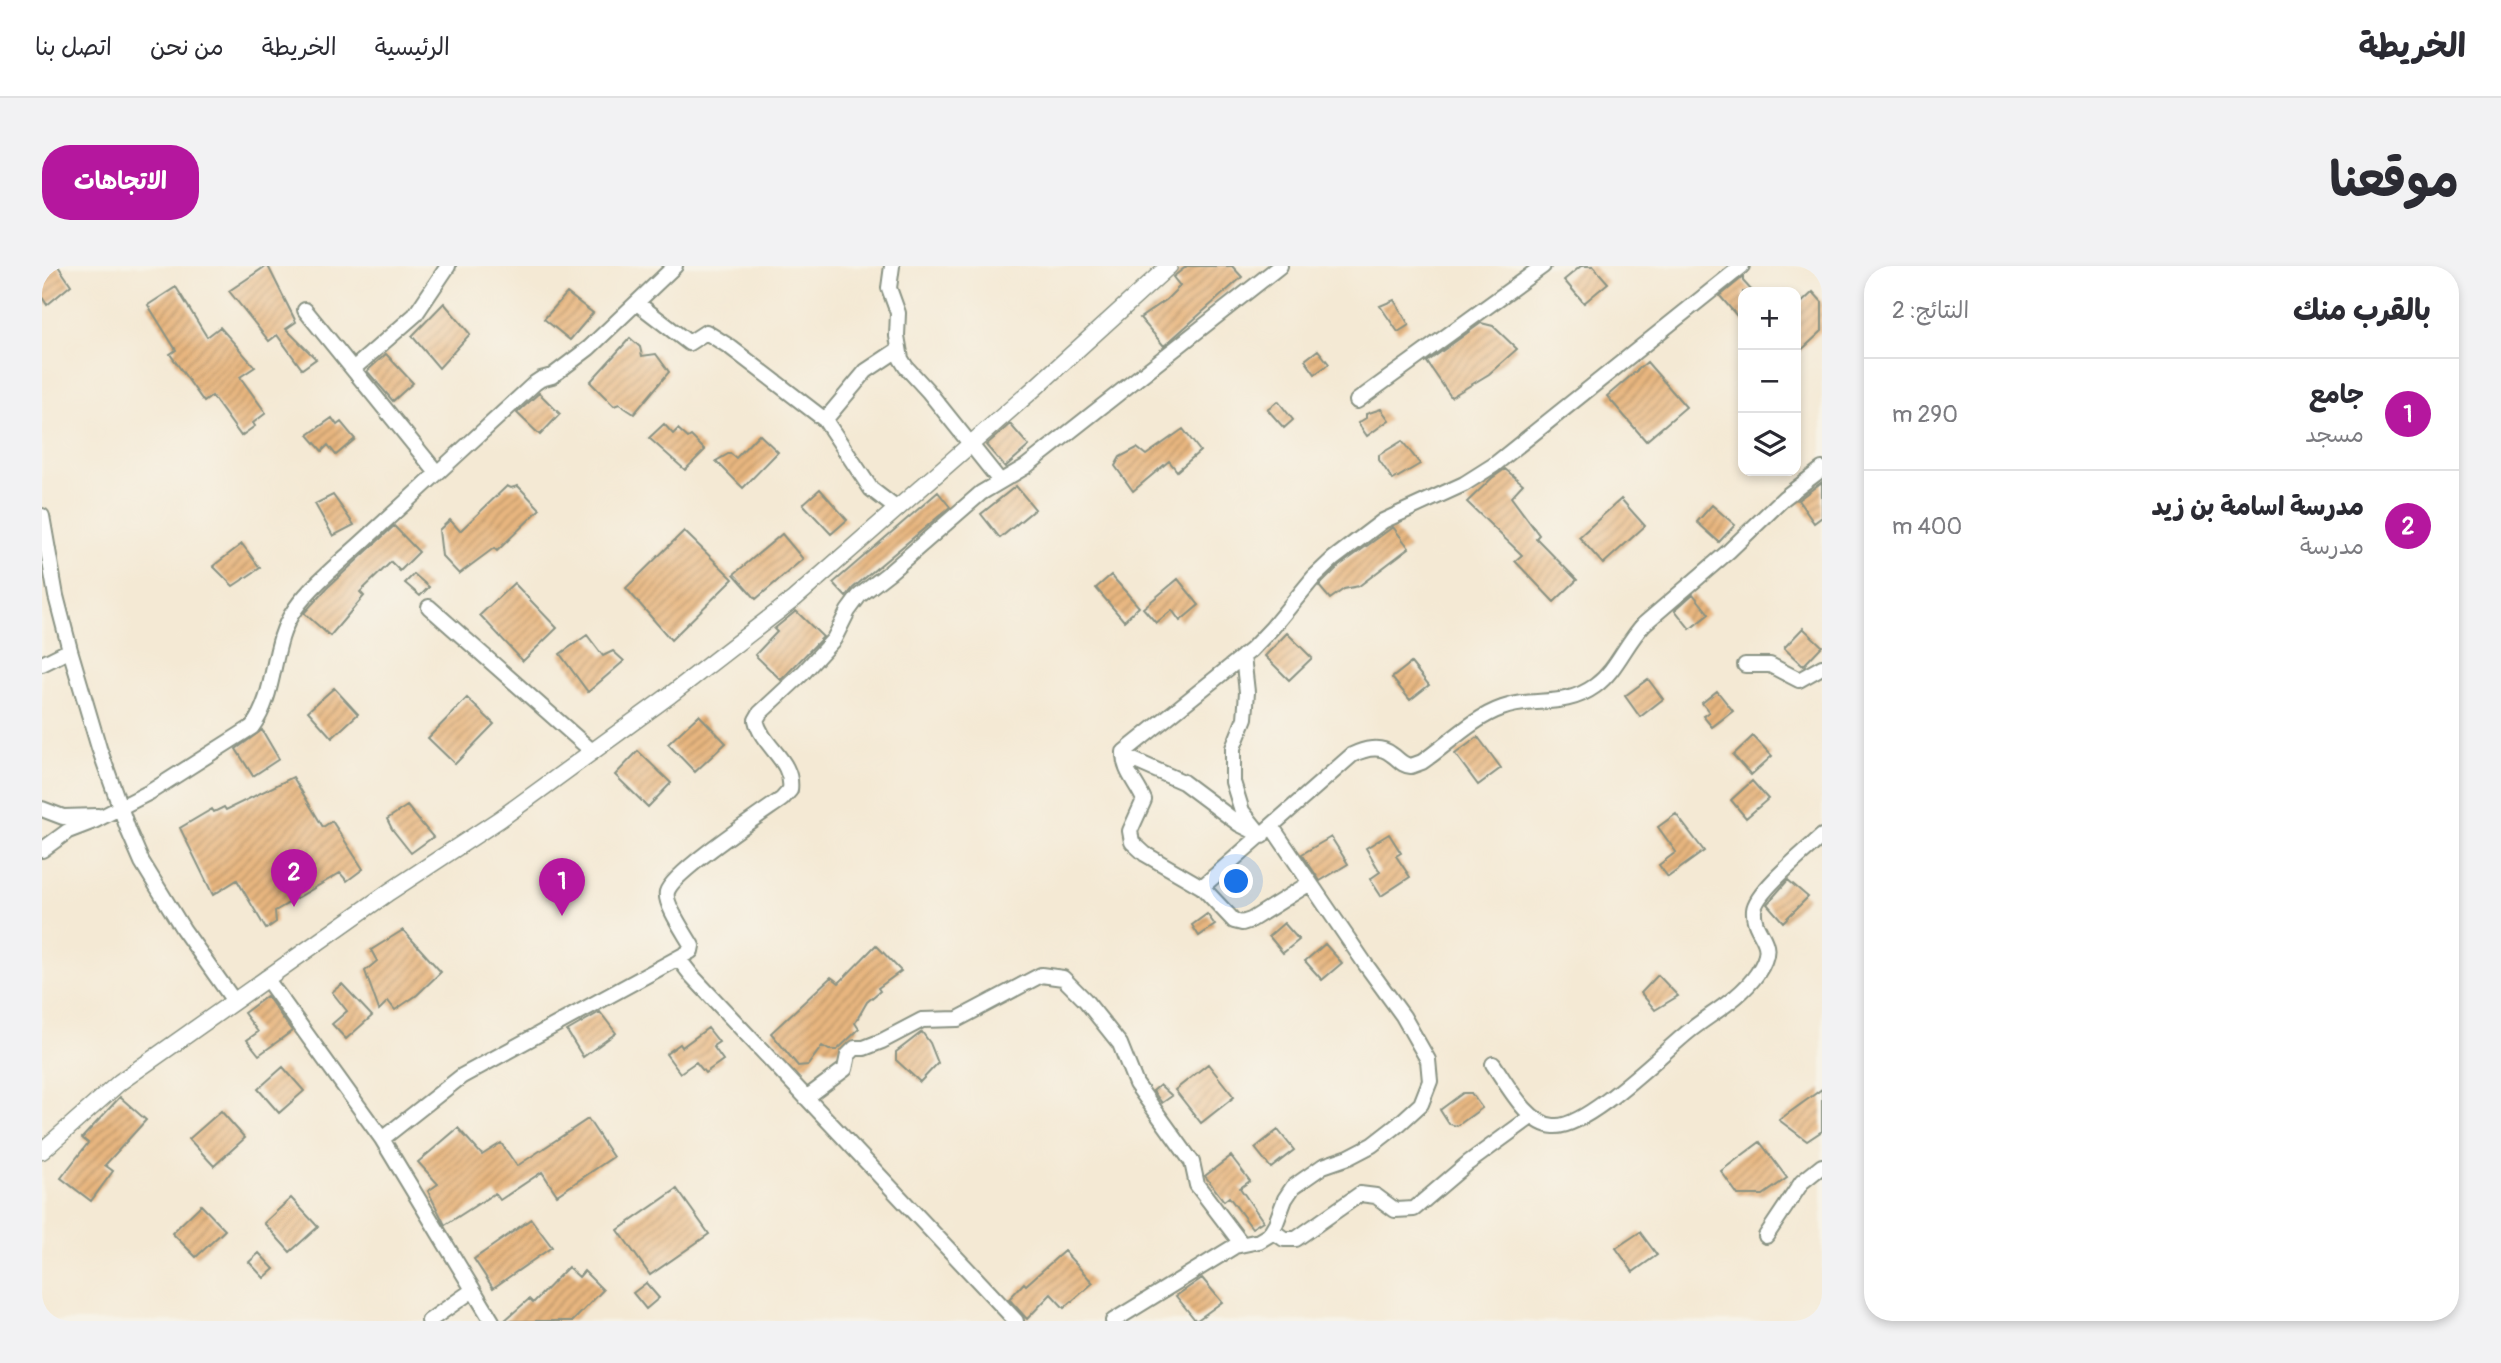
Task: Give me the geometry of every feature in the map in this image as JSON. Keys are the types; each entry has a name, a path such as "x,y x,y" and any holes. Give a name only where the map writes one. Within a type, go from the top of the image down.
{"street":[{"path":"353,369 415,315 448,266"},
{"path":"42,850 68,831 105,815 191,767 252,727 267,701 285,629 295,609 345,558 535,383 552,376 589,348 675,266"},
{"path":"892,266 890,288 898,313 899,349 906,367 1000,481"},
{"path":"42,1151 120,1082 389,892 500,819 670,695 794,599 1169,266"},
{"path":"382,1139 462,1076 692,949 666,894 670,886 712,850 782,799 790,790 789,771 758,730 756,720 834,639 859,596 981,493 1025,467 1280,266"},
{"path":"1357,401 1543,266"},
{"path":"1310,883 1242,923 1234,921 1202,887 1145,854 1132,842 1130,831 1144,800 1139,787 1129,775 1124,752 1243,656 1272,628 1298,595 1333,559 1383,521 1464,484 1494,465 1742,266"},
{"path":"637,303 689,343 706,332 730,347 825,420 871,489 897,509"},
{"path":"305,310 438,472"},
{"path":"825,420 866,371 899,349"},
{"path":"1202,887 1352,755 1377,748 1390,752 1400,762 1411,766 1422,762 1500,708 1515,704 1569,700 1594,687 1618,664 1632,637 1644,624 1784,498 1822,469"},
{"path":"42,516 55,596 99,748 120,807 142,862 183,929 234,1002"},
{"path":"429,607 593,752"},
{"path":"42,664 70,650"},
{"path":"1113,1321 1241,1243 1259,1241 1273,1231 1285,1199 1293,1187 1323,1166 1372,1145 1421,1104 1430,1081 1428,1060 1403,1016 1310,883 1267,831 1242,811 1233,782 1233,748 1245,718 1247,692 1243,656"},
{"path":"1745,665 1770,664 1799,680 1822,667"},
{"path":"1124,756 1183,782 1239,824 1267,831"},
{"path":"42,809 63,817 105,815"},
{"path":"1493,1064 1531,1117 1542,1124 1555,1127 1579,1119 1630,1083 1688,1032 1742,991 1756,975 1766,958 1767,942 1756,923 1754,910 1757,900 1770,884 1822,836"},
{"path":"678,957 692,976 1016,1321"},
{"path":"806,1098 845,1069 848,1055 855,1048 864,1048 881,1041 922,1020 958,1019 1041,975 1063,978 1085,1000 1120,1044 1136,1084 1192,1161 1197,1185 1241,1243"},
{"path":"266,978 382,1139 492,1321"},
{"path":"1273,1231 1284,1239 1296,1238 1360,1194 1376,1196 1402,1212 1414,1209 1468,1163 1531,1117"},
{"path":"1766,1236 1802,1182 1822,1166"},
{"path":"429,1321 473,1290"}],"building":[{"path":"58,266 71,285 47,305 42,297 42,269"},
{"path":"266,266 296,322 286,329 316,359 302,369 277,335 269,341 229,291"},
{"path":"1187,266 1232,266 1242,277 1164,346 1140,318 1166,300 1180,286 1173,277"},
{"path":"1581,266 1593,266 1608,283 1584,303 1564,280"},
{"path":"1743,277 1748,287 1738,287 1738,317 1720,296"},
{"path":"176,287 207,337 220,327 255,367 240,377 266,413 253,423 255,426 241,436 212,396 204,402 170,354 176,350 148,305"},
{"path":"1813,292 1822,302 1822,331 1801,350 1801,350 1801,303"},
{"path":"567,293 593,313 570,340 544,319"},
{"path":"1394,300 1409,325 1398,332 1380,306"},
{"path":"444,303 470,334 439,368 412,336"},
{"path":"1481,323 1493,326 1517,349 1489,374 1451,397 1427,362"},
{"path":"630,338 640,347 642,356 656,354 669,372 634,414 619,404 614,406 590,382"},
{"path":"1318,350 1329,364 1315,374 1305,360"},
{"path":"386,354 413,383 393,401 367,371"},
{"path":"1647,362 1686,407 1646,441 1607,396"},
{"path":"539,393 560,414 540,435 517,413"},
{"path":"1278,401 1293,420 1284,428 1267,409"},
{"path":"1381,409 1389,420 1367,436 1358,423 1366,418 1366,414"},
{"path":"332,418 337,425 341,422 355,439 336,455 328,445 322,451 308,435"},
{"path":"664,424 673,434 678,429 688,438 691,436 705,450 685,470 649,438"},
{"path":"1010,424 1029,446 1005,467 986,445"},
{"path":"1183,429 1200,451 1177,471 1169,461 1133,491 1115,466 1120,457 1137,448 1146,455"},
{"path":"759,434 778,452 743,488 716,461 730,453 736,458"},
{"path":"1402,441 1420,464 1393,480 1379,460 1379,455"},
{"path":"1505,469 1523,484 1511,497 1539,535 1536,538 1577,580 1554,602 1515,561 1522,555 1467,502"},
{"path":"1822,482 1822,517 1814,523 1798,500"},
{"path":"507,486 518,486 540,509 497,551 494,548 459,574 442,556 439,530 450,520 460,531"},
{"path":"1016,486 1035,509 1000,538 981,514"},
{"path":"820,489 847,520 831,534 803,504"},
{"path":"938,492 950,507 853,588 846,597 833,583"},
{"path":"333,495 354,525 333,536 315,504"},
{"path":"1621,499 1645,526 1603,564 1579,537"},
{"path":"1712,505 1735,525 1719,542 1697,522"},
{"path":"394,526 419,552 400,571 391,562 360,592 364,596 330,636 304,613"},
{"path":"1393,527 1409,548 1359,586 1344,589 1330,599 1319,586 1339,566"},
{"path":"684,531 733,579 671,640 626,588"},
{"path":"782,534 803,559 756,599 734,574"},
{"path":"242,544 260,568 233,586 213,566"},
{"path":"414,574 429,587 420,596 405,583"},
{"path":"1111,575 1139,607 1124,621 1096,588"},
{"path":"1178,579 1199,605 1180,621 1172,610 1156,623 1143,608"},
{"path":"514,583 557,628 523,661 480,615"},
{"path":"1693,594 1709,614 1690,629 1675,610"},
{"path":"796,611 823,637 781,680 755,655 777,632 774,629"},
{"path":"1803,628 1822,646 1803,666 1784,648"},
{"path":"1287,633 1312,658 1289,680 1265,656"},
{"path":"587,635 603,656 613,651 624,661 588,692 560,654"},
{"path":"1411,663 1429,685 1410,700 1392,678"},
{"path":"1648,679 1663,699 1640,717 1625,696"},
{"path":"334,688 358,714 332,738 308,711"},
{"path":"1717,691 1733,711 1712,727 1703,716 1709,712 1702,703"},
{"path":"467,698 494,724 455,764 428,738"},
{"path":"699,715 726,743 695,772 668,744"},
{"path":"262,730 279,759 253,776 236,749"},
{"path":"1753,736 1772,756 1751,775 1733,755"},
{"path":"1478,737 1501,768 1478,785 1455,754"},
{"path":"638,751 671,783 648,807 615,775"},
{"path":"293,777 323,827 332,821 363,869 347,881 340,873 275,911 276,922 266,929 237,880 213,895 180,828 212,809 214,812 224,807 226,810"},
{"path":"1752,781 1768,799 1746,818 1731,800"},
{"path":"407,806 433,837 411,853 387,819"},
{"path":"1676,814 1704,851 1668,877 1659,865 1676,852 1658,827"},
{"path":"1389,834 1401,853 1396,856 1410,877 1381,896 1370,879 1380,872 1366,848"},
{"path":"1331,837 1348,864 1320,881 1302,854"},
{"path":"1788,880 1808,897 1783,922 1767,904"},
{"path":"1207,914 1215,925 1199,936 1192,925"},
{"path":"1284,923 1299,940 1283,953 1269,936"},
{"path":"403,930 441,972 417,995 395,1010 388,1001 379,1010 365,971 377,961 371,950"},
{"path":"1325,944 1342,963 1322,980 1305,961"},
{"path":"876,945 901,971 878,988 880,991 867,1002 855,1023 859,1029 837,1050 822,1046 808,1065 798,1066 771,1033 831,977 839,983"},
{"path":"1658,975 1678,996 1655,1010 1641,993"},
{"path":"342,984 372,1016 346,1039 332,1024 347,1011 332,992"},
{"path":"267,996 292,1031 259,1055 247,1040 258,1032 244,1013"},
{"path":"600,1012 616,1033 583,1057 567,1031"},
{"path":"708,1028 719,1042 713,1046 723,1060 705,1073 696,1062 680,1073 666,1054 680,1044 682,1047"},
{"path":"922,1032 938,1063 920,1082 896,1060 896,1052"},
{"path":"1208,1064 1234,1097 1201,1123 1175,1090"},
{"path":"283,1067 304,1091 279,1113 258,1089"},
{"path":"1160,1085 1172,1096 1162,1103 1153,1091"},
{"path":"1822,1089 1822,1131 1807,1141 1779,1120"},
{"path":"1463,1093 1471,1093 1482,1108 1457,1126 1449,1124 1440,1110"},
{"path":"120,1097 146,1120 105,1165 113,1171 91,1201 61,1178 88,1143 82,1138"},
{"path":"221,1111 245,1138 214,1166 189,1139"},
{"path":"588,1119 613,1157 557,1195 542,1172 500,1200 495,1193 445,1225 428,1191 438,1184 418,1162 458,1128 482,1155 501,1143 517,1166"},
{"path":"1278,1130 1294,1150 1271,1168 1255,1148"},
{"path":"1760,1142 1787,1178 1763,1195 1738,1195 1721,1171"},
{"path":"1231,1156 1250,1181 1240,1188 1263,1221 1252,1228 1229,1197 1224,1201 1205,1176"},
{"path":"677,1189 709,1234 650,1275 618,1230"},
{"path":"291,1198 318,1227 290,1252 264,1223"},
{"path":"201,1205 225,1230 196,1257 172,1233"},
{"path":"531,1219 552,1247 493,1288 474,1259"},
{"path":"1640,1232 1657,1255 1633,1272 1616,1248"},
{"path":"1064,1251 1093,1283 1064,1308 1051,1294 1027,1319 1009,1299 1024,1283 1026,1285"},
{"path":"259,1253 274,1269 264,1278 249,1262"},
{"path":"568,1267 579,1277 584,1271 603,1290 573,1321 504,1321 529,1299 533,1303"},
{"path":"1202,1278 1222,1302 1196,1321 1176,1296"},
{"path":"646,1283 659,1298 646,1309 633,1293"}],"place":[{"name":"مدرسة اسامة بن زيد","path":"294,907"},
{"name":"جامع","path":"562,916"}]}
